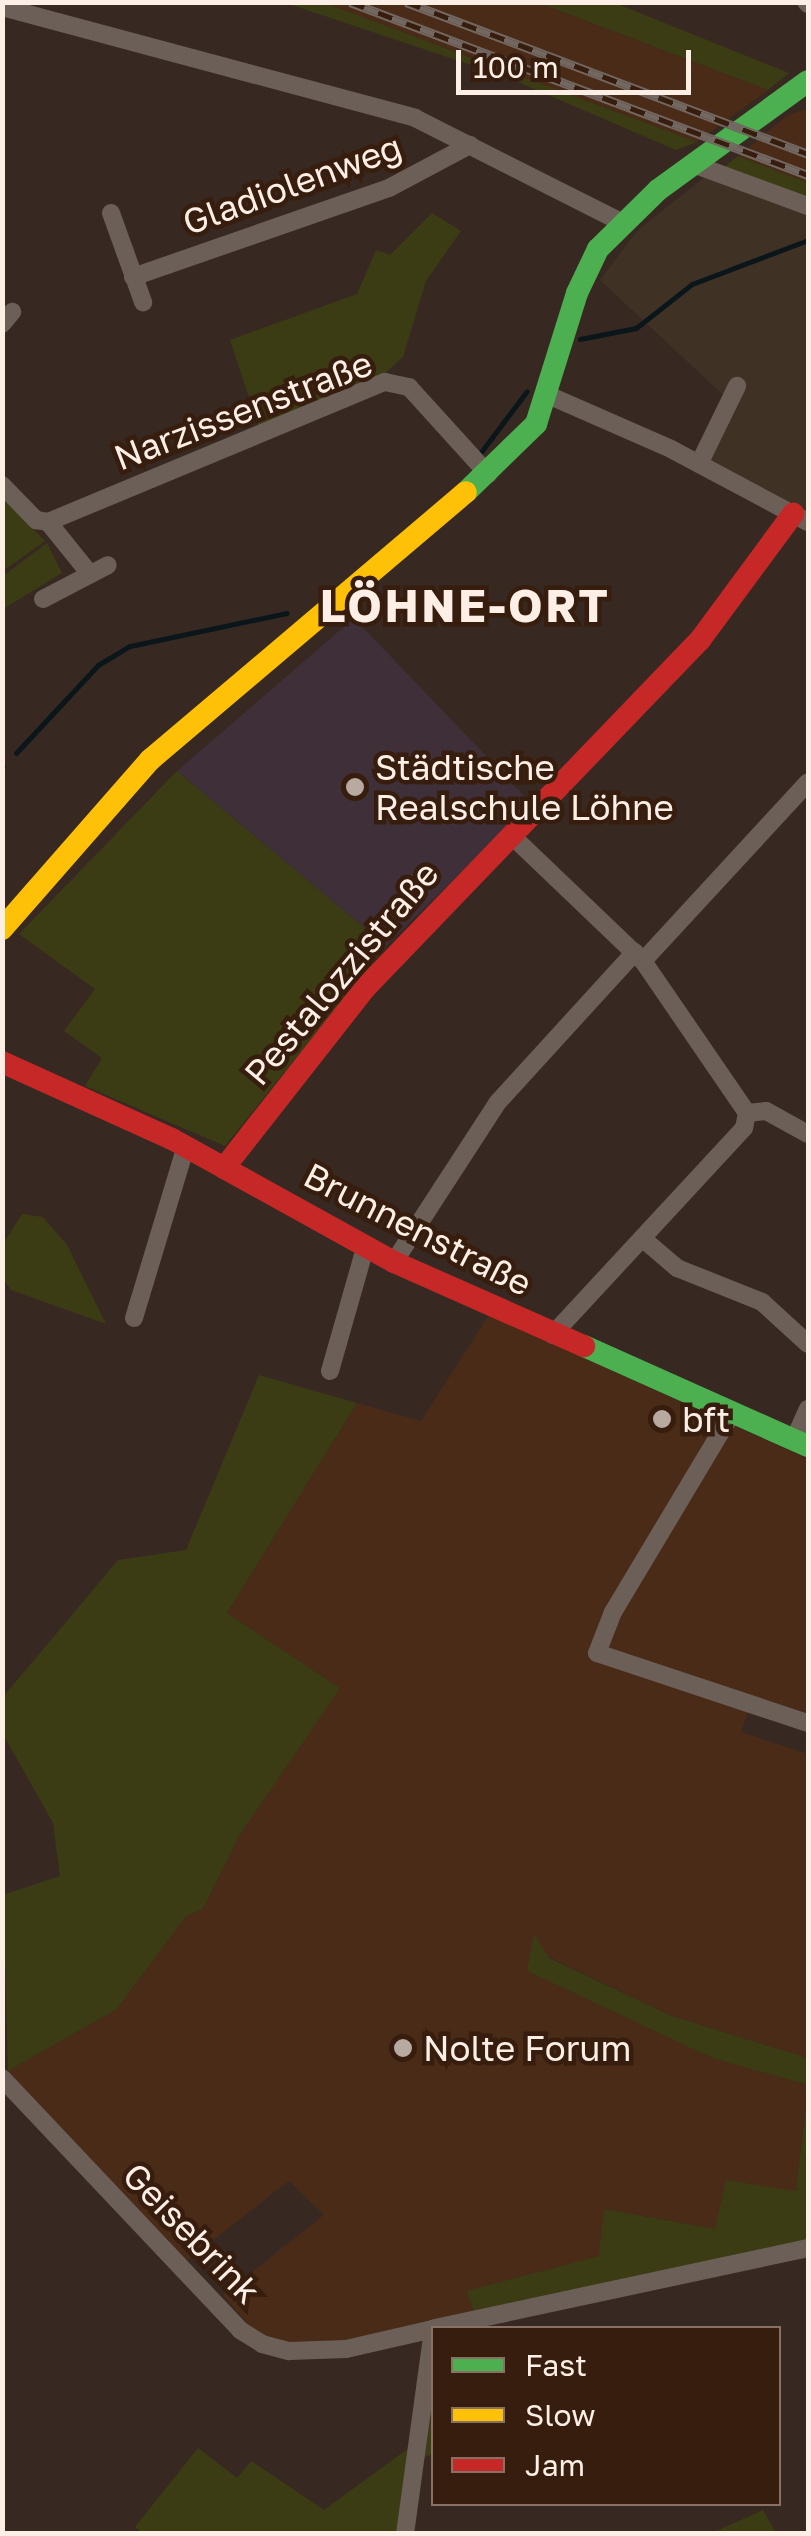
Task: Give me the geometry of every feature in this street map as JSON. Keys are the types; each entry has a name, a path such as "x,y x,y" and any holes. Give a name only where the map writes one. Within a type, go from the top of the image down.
{"street":[{"path":"2,7 277,76 415,118 621,222"},
{"path":"2,929 150,760 488,474 536,424 548,395 576,293 598,249 621,222 692,164 808,81"},
{"name":"Gladiolenweg","path":"134,277 389,188 470,145"},
{"path":"692,164 808,206"},
{"path":"110,213 142,302"},
{"name":"Narzissenstraße","path":"42,521 385,382 409,387 488,474"},
{"path":"698,464 738,386"},
{"path":"548,395 698,464 801,518"},
{"path":"2,485 42,521 90,574"},
{"name":"Pestalozzistraße","path":"224,1168 366,987 700,640 801,518"},
{"path":"43,599 108,564"},
{"path":"394,1262 498,1102 808,782"},
{"path":"511,835 639,956 747,1113 744,1128 552,1335"},
{"name":"Brunnenstraße","path":"2,1062 186,1146 394,1262 801,1443"},
{"path":"747,1113 766,1110 808,1134"},
{"path":"134,1318 186,1146"},
{"path":"642,1238 677,1268 762,1302 808,1344"},
{"path":"330,1371 365,1248"},
{"path":"801,1443 808,1409"},
{"path":"731,1415 613,1612 597,1653 808,1723"},
{"name":"Geisebrink","path":"2,2078 226,2315 262,2344 289,2351 346,2349 431,2330"},
{"name":"Geisebrink","path":"448,2326 808,2248"},
{"path":"405,2534 431,2350"}],"shaded area":[{"path":"286,3 325,3 697,142 676,150 504,76"},
{"path":"325,3 539,3 768,90 697,142"},
{"path":"539,3 615,3 789,73 768,90"},
{"path":"808,109 808,183 738,156 788,115"},
{"path":"738,156 808,183 808,198 724,167"},
{"path":"709,174 808,211 808,513 706,458 733,404 600,280 638,230"},
{"path":"432,213 461,231 426,281 403,357 385,373 259,427 230,340 357,294 376,250 390,255"},
{"path":"2,497 45,541 3,571 2,571"},
{"path":"47,543 62,573 3,609 3,576"},
{"name":"Städtische Realschule Löhne","path":"354,618 531,803 386,946 177,771"},
{"path":"177,771 386,946 225,1146 85,1086 102,1058 64,1031 95,989 19,934"},
{"path":"22,1214 43,1217 67,1245 106,1324 11,1290 3,1279 3,1244"},
{"path":"489,1315 808,1459 808,1713 754,1697 741,1732 808,1754 808,2058 672,2016 549,1957 527,1971 712,2058 808,2085 796,2191 715,2229 605,2209 600,2256 466,2291 477,2319 289,2349 263,2341 223,2295 324,2215 289,2181 186,2261 36,2110 8,2071 117,2009 186,1916 203,1909 239,1836 339,1688 227,1613 357,1403 421,1421"},
{"path":"259,1375 357,1403 227,1613 340,1688 239,1836 203,1909 186,1916 117,2009 8,2071 3,1895 60,1876 53,1823 3,1734 3,1697 118,1560 186,1550"},
{"path":"534,1934 549,1958 672,2016 808,2058 808,2085 712,2058 527,1971"},
{"path":"808,2088 808,2241 477,2320 478,2326 448,2326 477,2319 466,2291 599,2256 604,2209 715,2229 726,2180 796,2191"},
{"path":"431,2344 431,2455 406,2464 402,2533 143,2534 135,2527 198,2448 237,2478 251,2461 324,2510 417,2442"},
{"path":"763,2510 776,2533 712,2533"}],"waterway":[{"path":"580,339 636,328 692,284 808,240"},
{"path":"481,452 527,391"},
{"path":"16,753 98,665 130,646 287,613"}],"railway":[{"path":"350,2 808,175"},
{"path":"406,2 808,154"}],"traffic: fast":[{"path":"466,492 536,424 577,293 598,249 658,190 808,81"},
{"path":"584,1346 808,1446"}],"traffic: slow":[{"path":"2,929 150,760 466,492"}],"traffic: jam":[{"path":"224,1168 366,987 700,640 793,514"},
{"path":"2,1062 172,1139 394,1262 584,1346"}],"place":[{"name":"Städtische Realschule Löhne","path":"355,787"},
{"name":"bft","path":"662,1419"},
{"name":"Nolte Forum","path":"403,2048"}],"district":[{"name":"LÖHNE-ORT","path":"465,606"}]}
